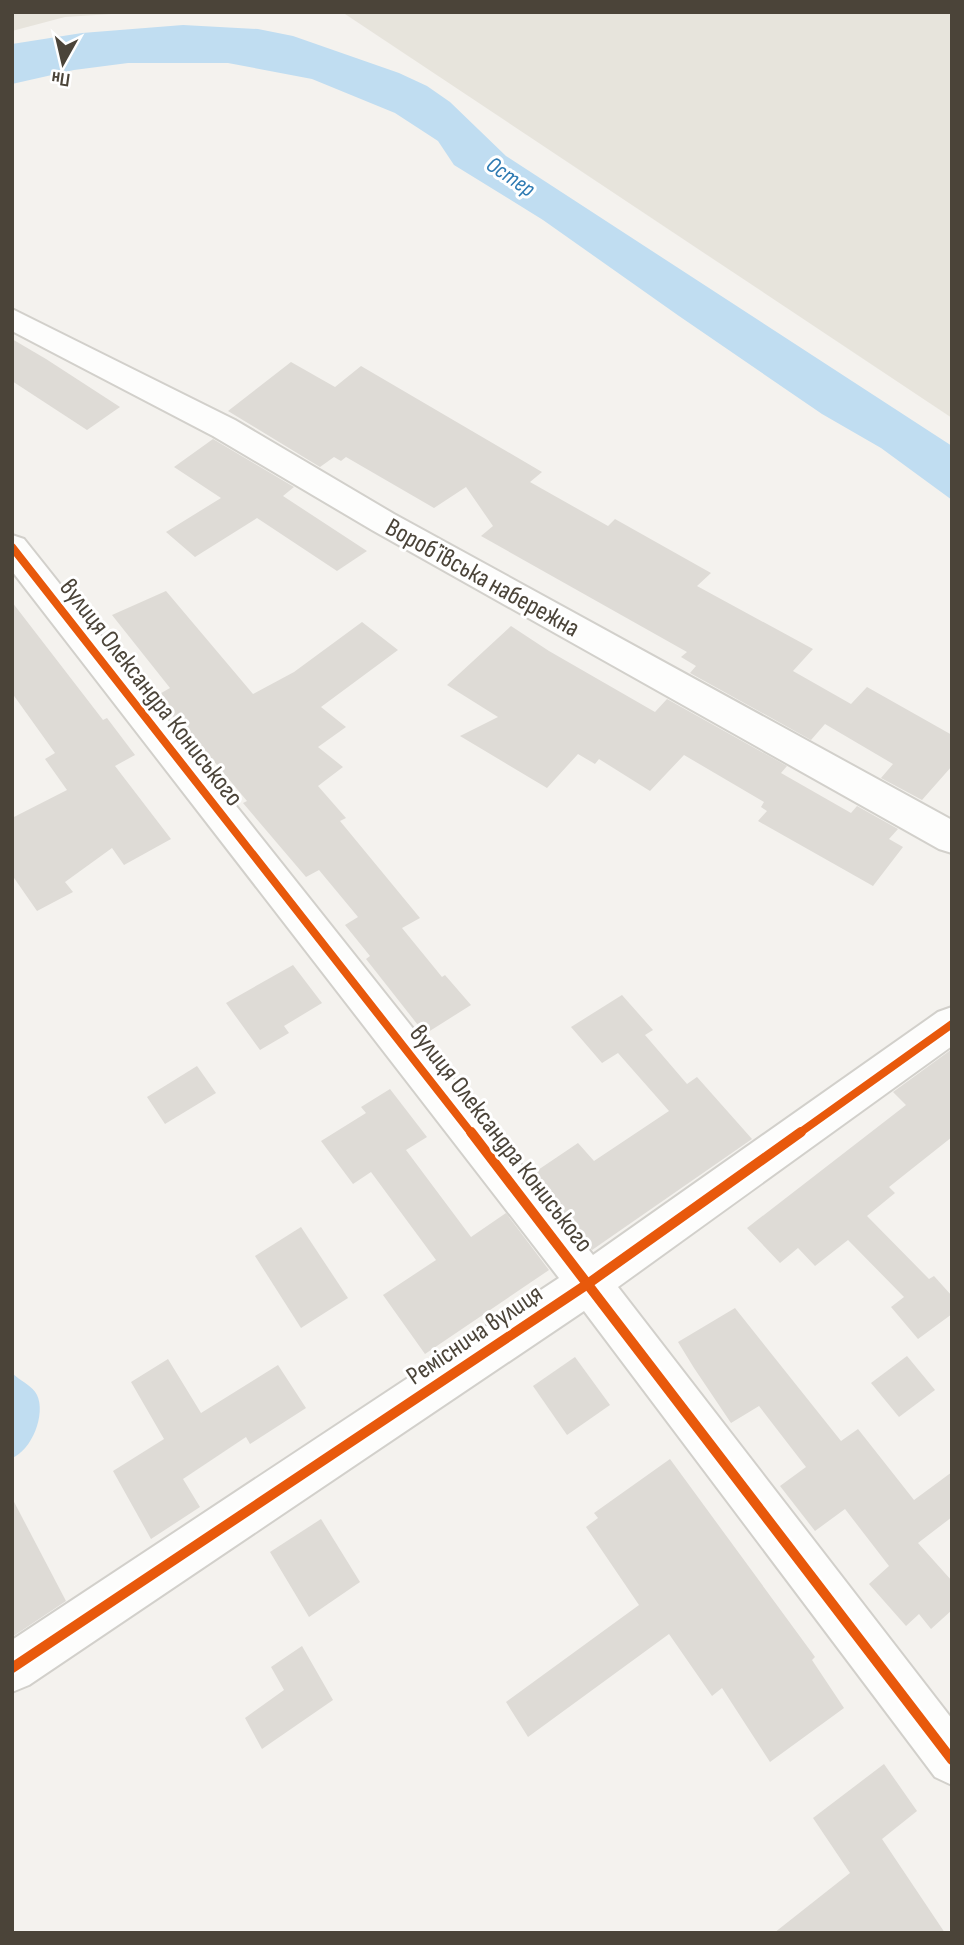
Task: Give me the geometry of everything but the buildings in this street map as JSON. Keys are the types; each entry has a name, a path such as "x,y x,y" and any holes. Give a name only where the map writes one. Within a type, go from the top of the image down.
{"street":[{"name":"Воробʼївська набережна","path":"12,319 224,428 383,522 952,838"},
{"name":"вулиця Олександра Кониського","path":"12,547 589,1283 952,1760"},
{"name":"Реміснича вулиця","path":"12,1668 589,1283 952,1024"}],"shaded area":[{"path":"12,12 142,12 65,17 12,31"},
{"path":"342,12 952,12 952,418"}],"water":[{"name":"Остер","path":"183,25 258,29 293,36 399,73 427,86 450,102 506,156 952,446 952,500 881,448 822,414 543,220 454,165 438,141 395,113 312,79 228,63 128,63 74,70 12,84 12,44 82,33"},
{"path":"12,1373 35,1392 40,1412 31,1440 12,1458"}],"cycle path":[{"path":"12,547 589,1283 952,1760"},
{"path":"12,1668 589,1283 952,1024"}]}
